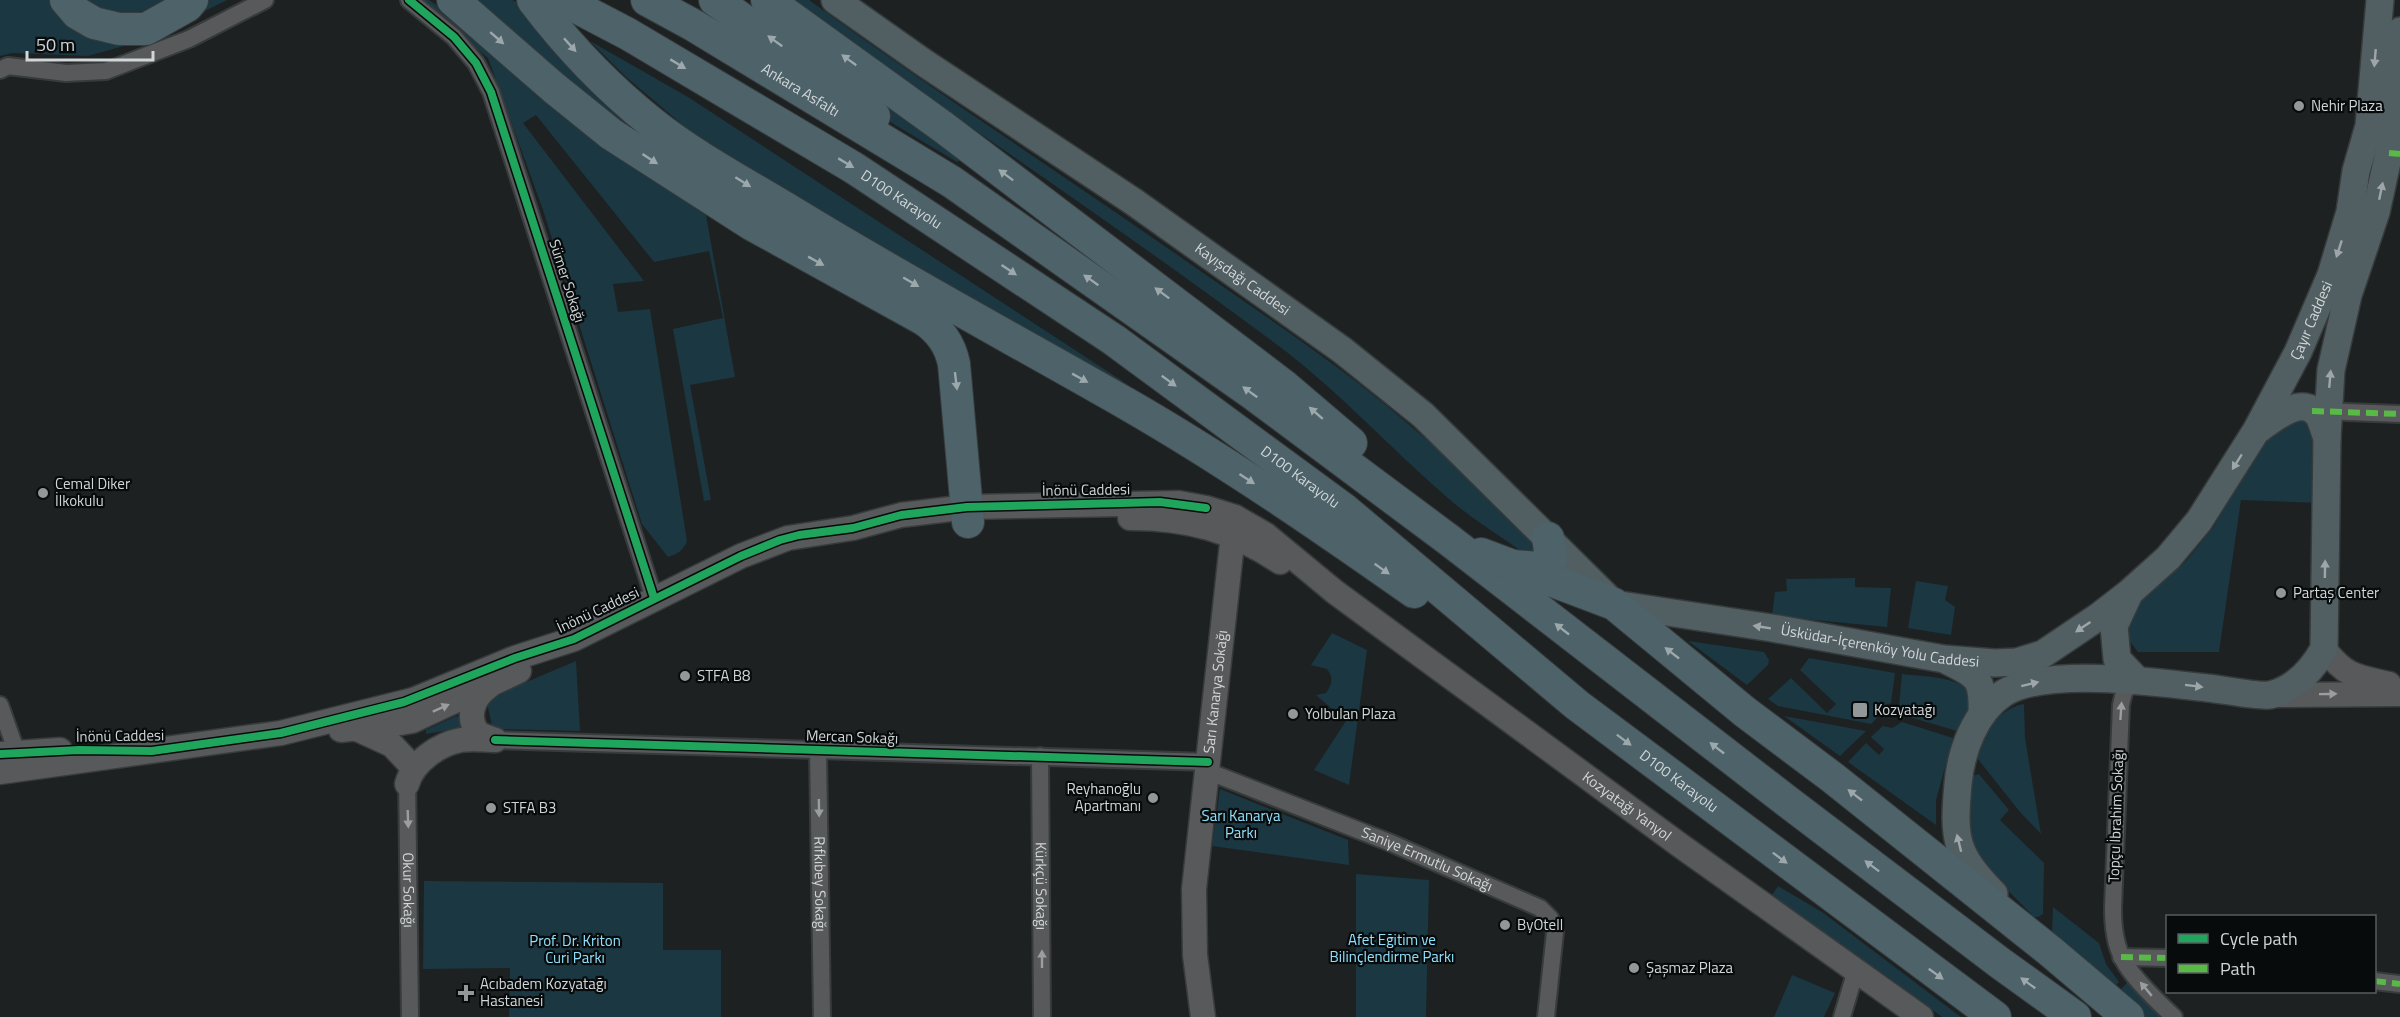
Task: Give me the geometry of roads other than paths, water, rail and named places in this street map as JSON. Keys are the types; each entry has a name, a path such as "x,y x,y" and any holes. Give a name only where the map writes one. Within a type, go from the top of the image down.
{"highway":[{"path":"66,0 76,14 94,23 119,29 146,29 187,6 192,0"},
{"path":"453,0 611,134 751,224 923,319 938,330 950,349 954,364 968,515"},
{"path":"533,0 549,22 598,76 652,123 693,152 840,241 1189,442 1334,536 1577,705"},
{"path":"543,0 628,34"},
{"name":"D100 Karayolu","path":"563,0 628,34 854,168 1114,340 1345,510 1577,705 1995,1017"},
{"name":"Ankara Asfaltı","path":"647,0 703,31 952,182"},
{"path":"716,0 840,88 952,182 1253,394 1449,540 1788,802 2075,1017"},
{"path":"767,0 943,127 1283,385 1378,466 1449,540 1614,604 1745,712 1833,778 2050,951 2128,1017"},
{"path":"1509,565 1539,568 1551,558 1548,538"}],"main road":[{"name":"Kayışdağı Caddesi","path":"835,0 923,62 1134,202 1342,350 1423,415 1614,604"},
{"name":"Çayır Caddesi","path":"2129,593 2168,558 2199,521 2256,431 2298,352 2331,275 2350,212 2356,171 2369,126 2380,0"},
{"name":"Çayır Caddesi","path":"2324,649 2322,420 2348,295 2395,153 2400,31"},
{"path":"2256,431 2293,408 2307,408 2322,420"},
{"name":"İnönü Caddesi","path":"0,772 281,733 405,712 515,658 574,639 654,598 780,540 853,528 901,515 968,515 1160,502 1200,516 1235,517 1256,528 1335,592"},
{"path":"1200,516 1228,521 1233,529 1233,536 1312,582 1335,592"},
{"path":"1200,516 1221,551 1228,581"},
{"name":"Sarı Kanarya Sokağı","path":"1203,1017 1196,964 1194,908 1233,536"},
{"path":"1228,581 1236,567 1244,560 1260,554 1270,556"},
{"name":"Kozyatağı Yanyol","path":"1335,592 1681,846 1921,1017"},
{"path":"2129,593 2114,626 2116,659 2136,679"},
{"name":"Üsküdar-İçerenköy Yolu Caddesi","path":"1614,604 1772,628 1944,659 1995,663 2017,662 2043,654 2129,593"},
{"path":"281,733 355,729 488,687 574,639"},
{"path":"2269,695 2294,684 2311,671 2324,649 2341,669 2357,677 2400,687"},
{"path":"1944,659 1974,674 1982,692 1982,714 1960,766 1954,821 1960,850 1976,876 2050,951"},
{"path":"1982,714 2004,693 2031,682 2136,679 2269,695 2400,694"},
{"path":"488,687 476,700 472,718 479,734 495,740"},
{"path":"405,712 407,773"},
{"path":"355,729 392,745 407,773"},
{"path":"407,773 410,775 419,763 445,746 469,739 495,740"},
{"name":"İnönü Caddesi","path":"6,755 105,749 152,751"}],"street":[{"path":"0,70 8,66 66,73 105,71 189,39 265,0"},
{"name":"Sümer Sokağı","path":"409,0 454,37 476,63 491,92 654,598"},
{"path":"2322,420 2400,414"},
{"name":"Topçu İbrahim Sokağı","path":"2136,679 2124,692 2121,705 2114,931 2121,957 2156,1000 2174,1017"},
{"path":"0,705 6,755"},
{"name":"Mercan Sokağı","path":"495,740 1040,756 1208,767"},
{"name":"Rıfkıbey Sokağı","path":"819,750 822,1017"},
{"name":"Kürkçü Sokağı","path":"1040,756 1042,1017"},
{"name":"Saniye Ermutlu Sokağı","path":"1208,767 1432,860 1540,908 1551,918 1555,932 1546,1017"},
{"name":"Okur Sokağı","path":"407,773 410,1017"},
{"path":"2121,957 2166,958"},
{"path":"1842,1017 1856,970"},
{"path":"2376,981 2400,984"}],"place":[{"name":"Nehir Plaza","path":"2299,106"},
{"name":"Cemal Diker İlkokulu","path":"43,493"},
{"name":"Partaş Center","path":"2281,593"},
{"name":"STFA B8","path":"685,676"},
{"name":"Kozyatağı","path":"1860,710"},
{"name":"Yolbulan Plaza","path":"1293,714"},
{"name":"Reyhanoğlu Apartmanı","path":"1153,798"},
{"name":"STFA B3","path":"491,808"},
{"name":"ByOtell","path":"1505,925"},
{"name":"Şaşmaz Plaza","path":"1634,968"},
{"name":"Acıbadem Kozyatağı Hastanesi","path":"466,993"}],"park label":[{"name":"Sarı Kanarya Parkı","path":"1241,824"},
{"name":"Afet Eğitim ve Bilinçlendirme Parkı","path":"1392,948"},
{"name":"Prof. Dr. Kriton Curi Parkı","path":"575,950"}]}
